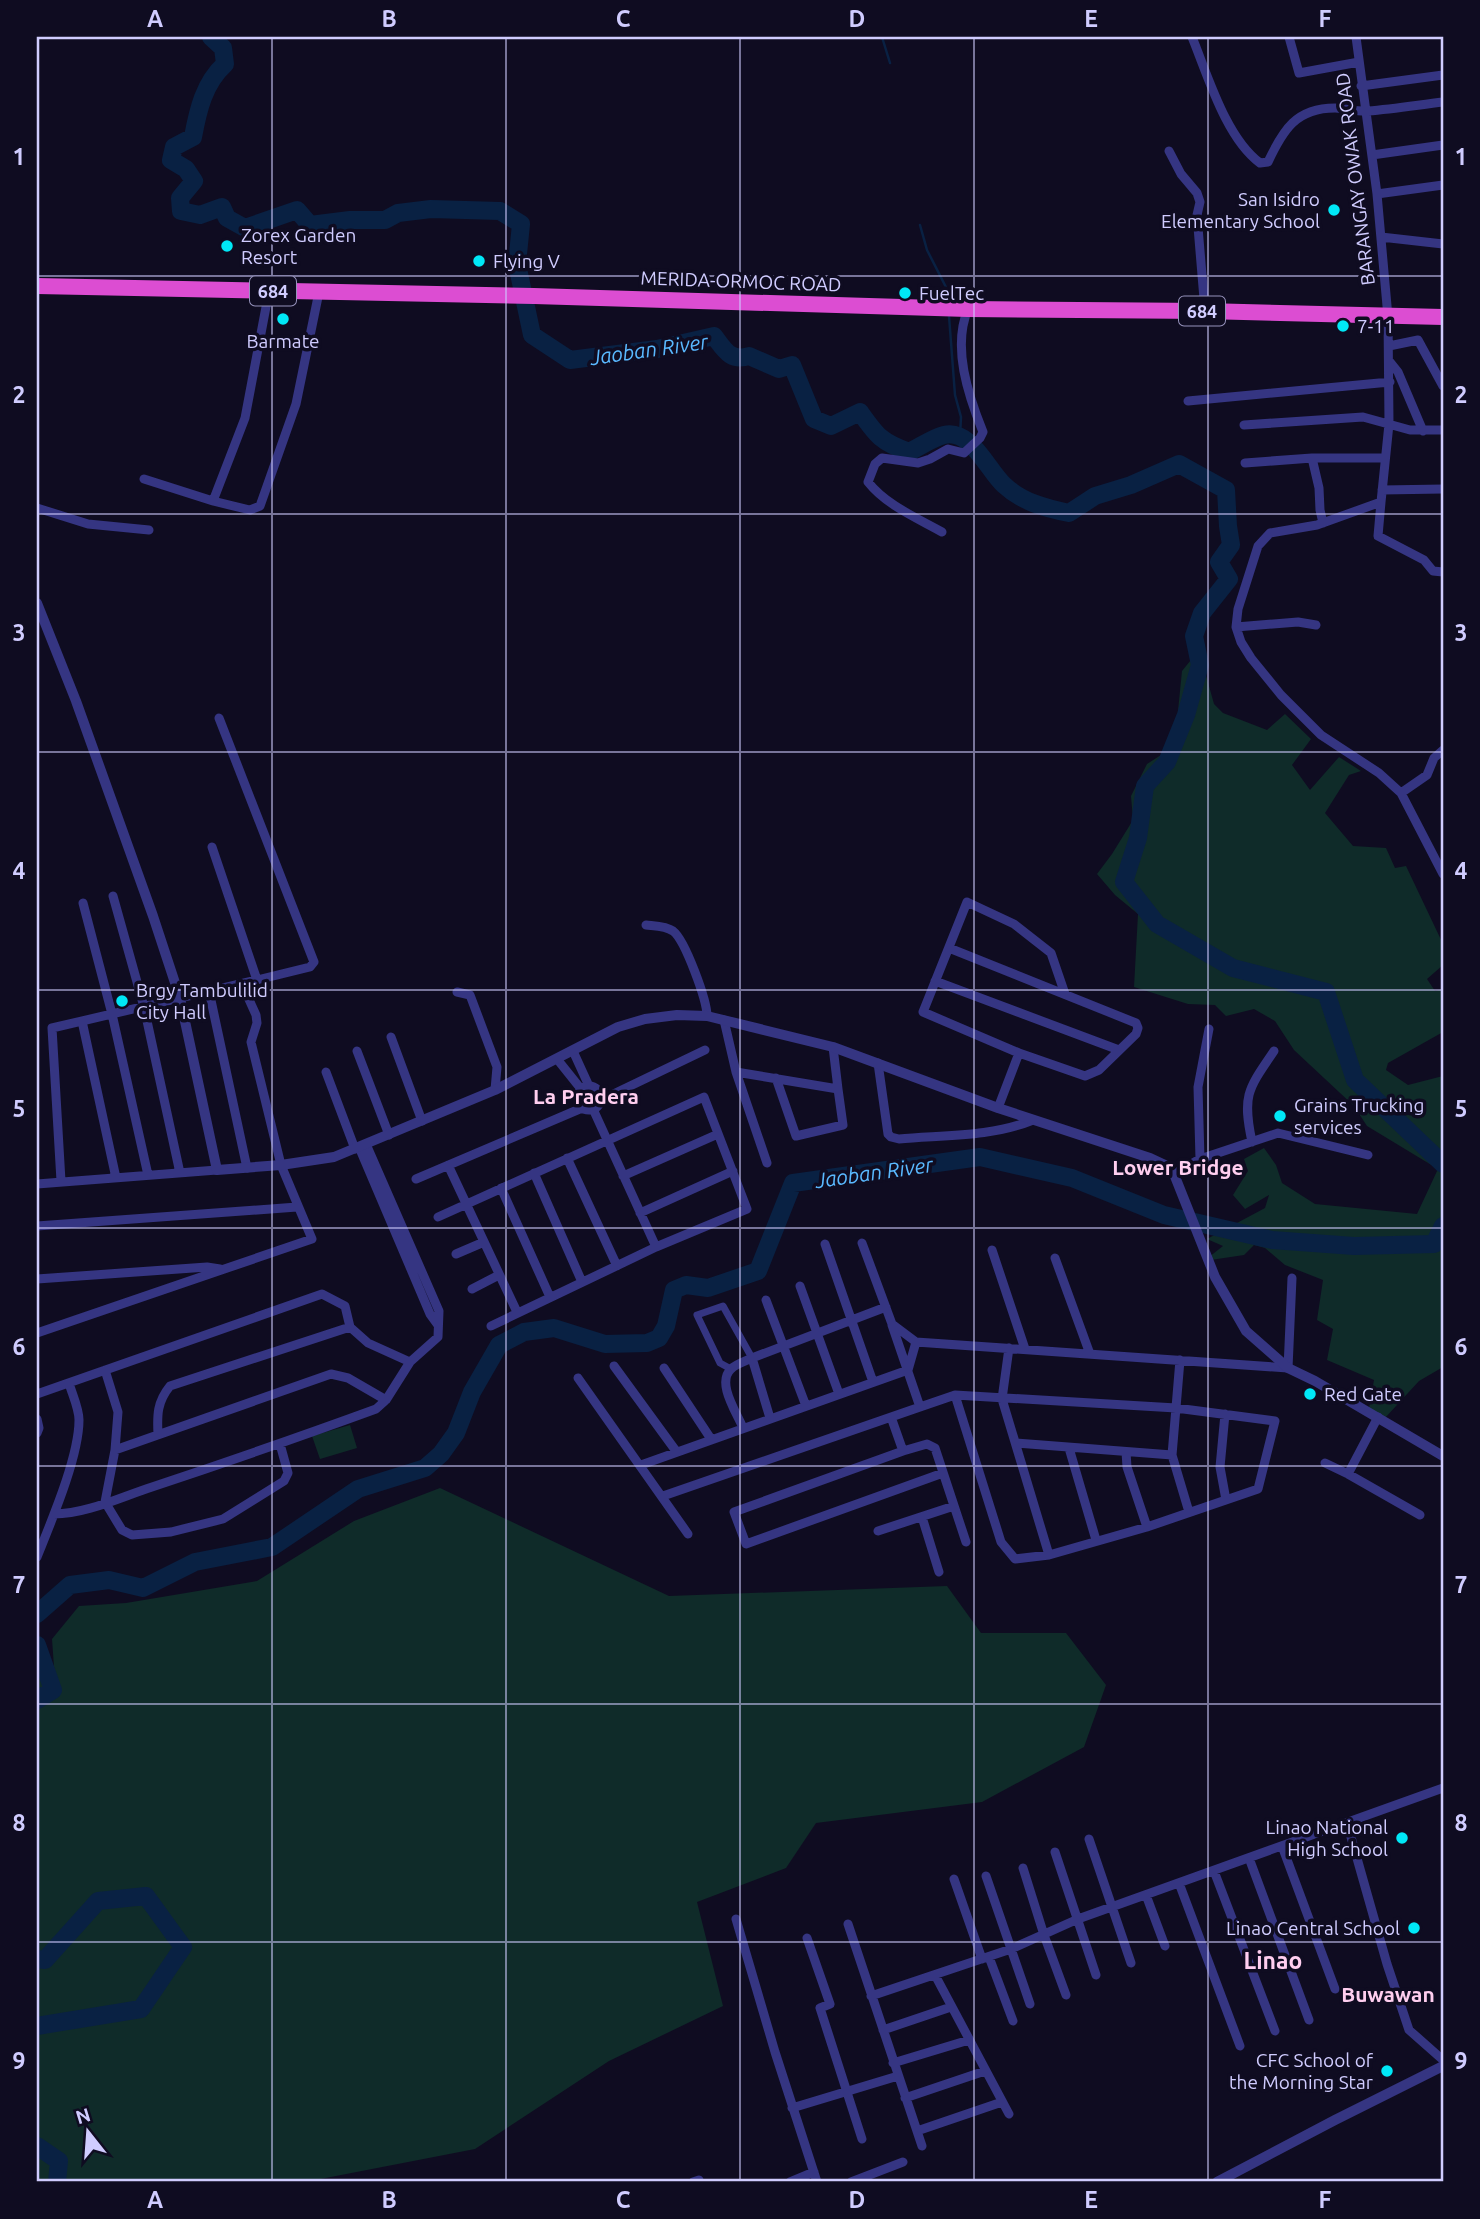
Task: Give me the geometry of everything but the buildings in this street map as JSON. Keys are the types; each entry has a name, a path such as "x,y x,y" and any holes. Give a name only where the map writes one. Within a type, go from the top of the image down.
{"highway":[{"name":"MERIDA-ORMOC ROAD","path":"37,286 534,296 965,309 1443,317"}],"street":[{"path":"1192,37 1233,133 1249,155 1261,163 1269,162 1290,123 1315,110 1334,108 1364,111 1443,102"},
{"path":"1289,37 1299,73 1359,62"},
{"name":"BARANGAY OWAK ROAD","path":"1356,37 1377,194 1388,317 1389,424 1378,536 1424,561 1433,571 1443,572"},
{"path":"1361,86 1443,75"},
{"path":"1372,155 1443,145"},
{"path":"1169,151 1181,174 1197,193 1200,202 1197,215 1205,311"},
{"path":"1377,194 1443,185"},
{"path":"1381,237 1443,244"},
{"path":"213,501 245,418 269,291"},
{"path":"144,479 250,510 260,506 296,404 319,292"},
{"path":"942,532 886,500 868,482 876,464 885,457 905,463 918,463 948,449 964,453 981,438 983,432 971,402 963,361 962,325 965,309"},
{"path":"1389,346 1418,341 1443,386"},
{"path":"1389,361 1398,372 1423,431"},
{"path":"1188,401 1390,382"},
{"path":"1244,425 1363,417 1423,431 1443,430"},
{"path":"1312,458 1320,488 1323,523"},
{"path":"1245,463 1312,458 1385,458"},
{"path":"1382,490 1443,489"},
{"path":"1381,502 1323,523 1270,533 1258,546 1237,609 1236,627 1246,650 1281,695 1321,735 1379,773 1401,793 1443,874"},
{"path":"37,508 88,524 149,530"},
{"path":"37,603 80,714 180,998 217,1170"},
{"path":"1236,627 1298,622 1316,625"},
{"path":"61,1181 52,1028 310,967 313,962 219,718"},
{"path":"1401,793 1427,775 1437,754 1443,750"},
{"path":"212,847 257,980"},
{"path":"113,895 144,1007 180,1173"},
{"path":"949,948 1136,1023 1136,1034 1099,1070 1085,1076 1019,1053 923,1012 967,902 1014,924 1051,953 1065,994"},
{"path":"83,903 112,1014 148,1175"},
{"path":"646,925 670,929 680,938 703,992 708,1016"},
{"path":"935,981 1119,1051"},
{"path":"37,1334 312,1239 281,1165 251,1042 257,1023 256,1015 242,984"},
{"path":"209,991 247,1168"},
{"path":"457,992 470,995 496,1067 495,1090"},
{"path":"37,1184 281,1165 334,1157 495,1090 618,1027 645,1018 708,1016 833,1047 1164,1165 1174,1174 1222,1292 1246,1331 1288,1368 1443,1456"},
{"path":"724,1020 736,1072 767,1163"},
{"path":"82,1021 116,1178"},
{"path":"1200,1159 1198,1087 1209,1029"},
{"path":"391,1037 422,1121"},
{"path":"776,1078 796,1136 843,1125 833,1047"},
{"path":"593,1109 601,1100 705,1050"},
{"path":"357,1051 389,1135"},
{"path":"573,1051 585,1088"},
{"path":"1251,1142 1246,1100 1251,1085 1274,1051"},
{"path":"998,1108 1019,1053"},
{"path":"557,1059 585,1088 597,1088 601,1100"},
{"path":"878,1063 888,1134 891,1137 899,1139 988,1132 1015,1127 1033,1120"},
{"path":"54,1514 66,1514 105,1502 376,1409 386,1400 410,1362 438,1337 439,1311 326,1072"},
{"path":"736,1072 838,1089"},
{"path":"582,1108 577,1097 585,1088"},
{"path":"438,1217 704,1097 747,1209 656,1247 491,1326"},
{"path":"416,1179 582,1108 593,1109"},
{"path":"593,1109 656,1247"},
{"path":"1174,1174 1200,1159 1278,1133 1368,1155"},
{"path":"623,1175 719,1134"},
{"path":"567,1158 617,1266"},
{"path":"448,1165 517,1312"},
{"path":"640,1213 733,1171"},
{"path":"534,1173 582,1282"},
{"path":"501,1188 550,1297"},
{"path":"37,1226 297,1207"},
{"path":"456,1254 484,1242"},
{"path":"862,1243 920,1407"},
{"path":"825,1244 873,1382"},
{"path":"992,1250 1026,1349"},
{"path":"1055,1258 1090,1354"},
{"path":"37,1279 207,1267 224,1270"},
{"path":"472,1289 499,1275"},
{"path":"1288,1368 1292,1278"},
{"path":"800,1286 839,1394"},
{"path":"37,1394 322,1294 345,1306 350,1327 368,1343 410,1362"},
{"path":"766,1300 806,1406"},
{"path":"731,1369 720,1363 697,1315 723,1306 752,1358 770,1418"},
{"path":"743,1428 726,1388 726,1378 731,1369 782,1346 886,1307"},
{"path":"892,1324 916,1342 1288,1368"},
{"path":"158,1435 157,1410 161,1397 170,1386 350,1327"},
{"path":"908,1370 916,1342"},
{"path":"1009,1348 1002,1398 1049,1555"},
{"path":"1180,1360 1172,1455 1189,1512"},
{"path":"614,1366 676,1451"},
{"path":"663,1368 711,1439"},
{"path":"105,1370 118,1412 115,1450 105,1502 122,1530 132,1535 171,1532 223,1519 284,1481 288,1473 280,1444"},
{"path":"641,1465 908,1370"},
{"path":"115,1450 331,1374 348,1378 386,1400"},
{"path":"578,1378 688,1534"},
{"path":"37,1557 54,1514 75,1446 79,1418 69,1383"},
{"path":"663,1496 955,1395 1176,1408 1275,1421 1258,1489 1147,1527 1049,1555 1015,1559 1001,1542 955,1395"},
{"path":"1225,1414 1220,1467 1226,1500"},
{"path":"891,1417 902,1451"},
{"path":"1348,1474 1378,1417"},
{"path":"37,1419 37,1433"},
{"path":"1016,1443 1172,1455"},
{"path":"943,1473 746,1544 734,1512 902,1451 931,1445 935,1448 966,1542"},
{"path":"1069,1448 1096,1540"},
{"path":"1126,1452 1127,1467 1147,1527"},
{"path":"1325,1463 1420,1515"},
{"path":"878,1531 954,1506"},
{"path":"922,1517 939,1572"},
{"path":"871,1996 1011,1949 1078,1919 1443,1788"},
{"path":"1348,1823 1387,1964 1409,2030 1443,2060"},
{"path":"1089,1839 1131,1963"},
{"path":"1282,1846 1335,1989"},
{"path":"1055,1852 1096,1975"},
{"path":"1249,1858 1309,2020"},
{"path":"1023,1868 1066,1995"},
{"path":"1214,1871 1275,2031"},
{"path":"986,1876 1030,2004"},
{"path":"954,1879 1013,2021"},
{"path":"1179,1883 1240,2046"},
{"path":"1146,1895 1165,1946"},
{"path":"736,1919 792,2108 816,2177 790,2182"},
{"path":"848,1924 922,2147"},
{"path":"807,1938 830,2004 820,2008 862,2139"},
{"path":"935,1975 1009,2114"},
{"path":"883,2030 951,2007"},
{"path":"894,2063 969,2040"},
{"path":"1217,2182 1443,2066"},
{"path":"905,2098 985,2071"},
{"path":"792,2108 898,2076"},
{"path":"916,2132 1002,2102"},
{"path":"851,2182 903,2162"}],"green space":[{"path":"1199,650 1214,704 1223,713 1267,730 1285,714 1311,739 1292,765 1310,790 1339,757 1361,771 1349,775 1325,813 1353,846 1386,848 1395,868 1406,866 1443,944 1443,965 1427,979 1435,991 1443,989 1443,1032 1388,1063 1386,1070 1408,1085 1443,1076 1443,1367 1419,1381 1385,1418 1369,1408 1374,1380 1327,1360 1333,1329 1317,1320 1323,1280 1285,1265 1265,1248 1254,1245 1244,1255 1204,1261 1223,1246 1207,1239 1265,1208 1269,1195 1245,1209 1233,1195 1248,1171 1244,1159 1264,1148 1276,1165 1282,1183 1315,1204 1417,1214 1438,1169 1367,1126 1354,1106 1294,1050 1275,1021 1254,1009 1226,1016 1215,1005 1188,1004 1134,987 1138,914 1115,895 1097,874 1133,820 1131,796 1147,764 1161,755 1176,731 1182,671"},
{"path":"350,1425 357,1448 320,1459 312,1436"},
{"path":"440,1488 669,1596 947,1586 981,1633 1066,1633 1106,1685 1084,1747 982,1802 816,1823 786,1868 697,1902 723,2006 609,2061 475,2149 305,2182 37,2182 37,1675 55,1681 52,1639 79,1606 126,1603 257,1581 354,1521"}],"waterway":[{"name":"Jaoban River","path":"211,37 223,48 225,64 207,88 193,137 174,147 171,160 186,169 194,181 180,198 181,211 200,215 222,207 227,218 245,228 297,210 310,225 350,220 385,220 398,213 431,209 500,211 521,224 517,264 532,335 570,360 657,349 714,336 732,356 749,356 779,369 792,365 814,419 831,426 860,412 880,437 909,452 940,436 954,435 963,438 978,452 998,479 1018,496 1034,504 1069,513 1095,496 1131,485 1179,464 1226,490 1231,545 1219,562 1229,579 1202,613 1194,636 1200,665 1186,715 1167,762 1145,786 1138,838 1124,882 1157,924 1233,968 1326,992 1355,1080 1443,1164"},
{"path":"882,37 890,63"},
{"path":"920,225 927,250 950,295 950,302"},
{"path":"949,316 955,395 961,417 960,436"},
{"name":"Jaoban River","path":"37,1614 70,1585 109,1580 143,1588 195,1562 272,1547 358,1489 425,1468 441,1454 456,1433 472,1392 499,1345 524,1332 554,1328 605,1344 647,1343 659,1338 666,1326 674,1290 686,1285 708,1288 758,1271 793,1183 980,1157 1072,1178 1164,1215 1272,1240 1354,1246 1434,1244 1443,1226"},
{"name":"Jaoban River","path":"37,1645 53,1690 37,1700"},
{"name":"Jaoban River","path":"37,1959 45,1960 98,1901 146,1896 183,1947 141,2009 37,2026"},
{"name":"Jaoban River","path":"37,2146 59,2161 57,2182"}],"place":[{"name":"San Isidro Elementary School","path":"1334,210"},
{"name":"Zorex Garden Resort","path":"227,246"},
{"name":"Flying V","path":"479,261"},
{"name":"FuelTec","path":"905,293"},
{"name":"Barmate","path":"283,319"},
{"name":"7-11","path":"1343,326"},
{"name":"Brgy Tambulilid City Hall","path":"122,1001"},
{"name":"Grains Trucking services","path":"1280,1116"},
{"name":"Red Gate","path":"1310,1394"},
{"name":"Linao National High School","path":"1402,1838"},
{"name":"Linao Central School","path":"1414,1928"},
{"name":"CFC School of the Morning Star","path":"1387,2071"}],"district":[{"name":"La Pradera","path":"586,1096"},
{"name":"Lower Bridge","path":"1178,1167"},
{"name":"Linao","path":"1273,1960"},
{"name":"Buwawan","path":"1388,1994"}]}
